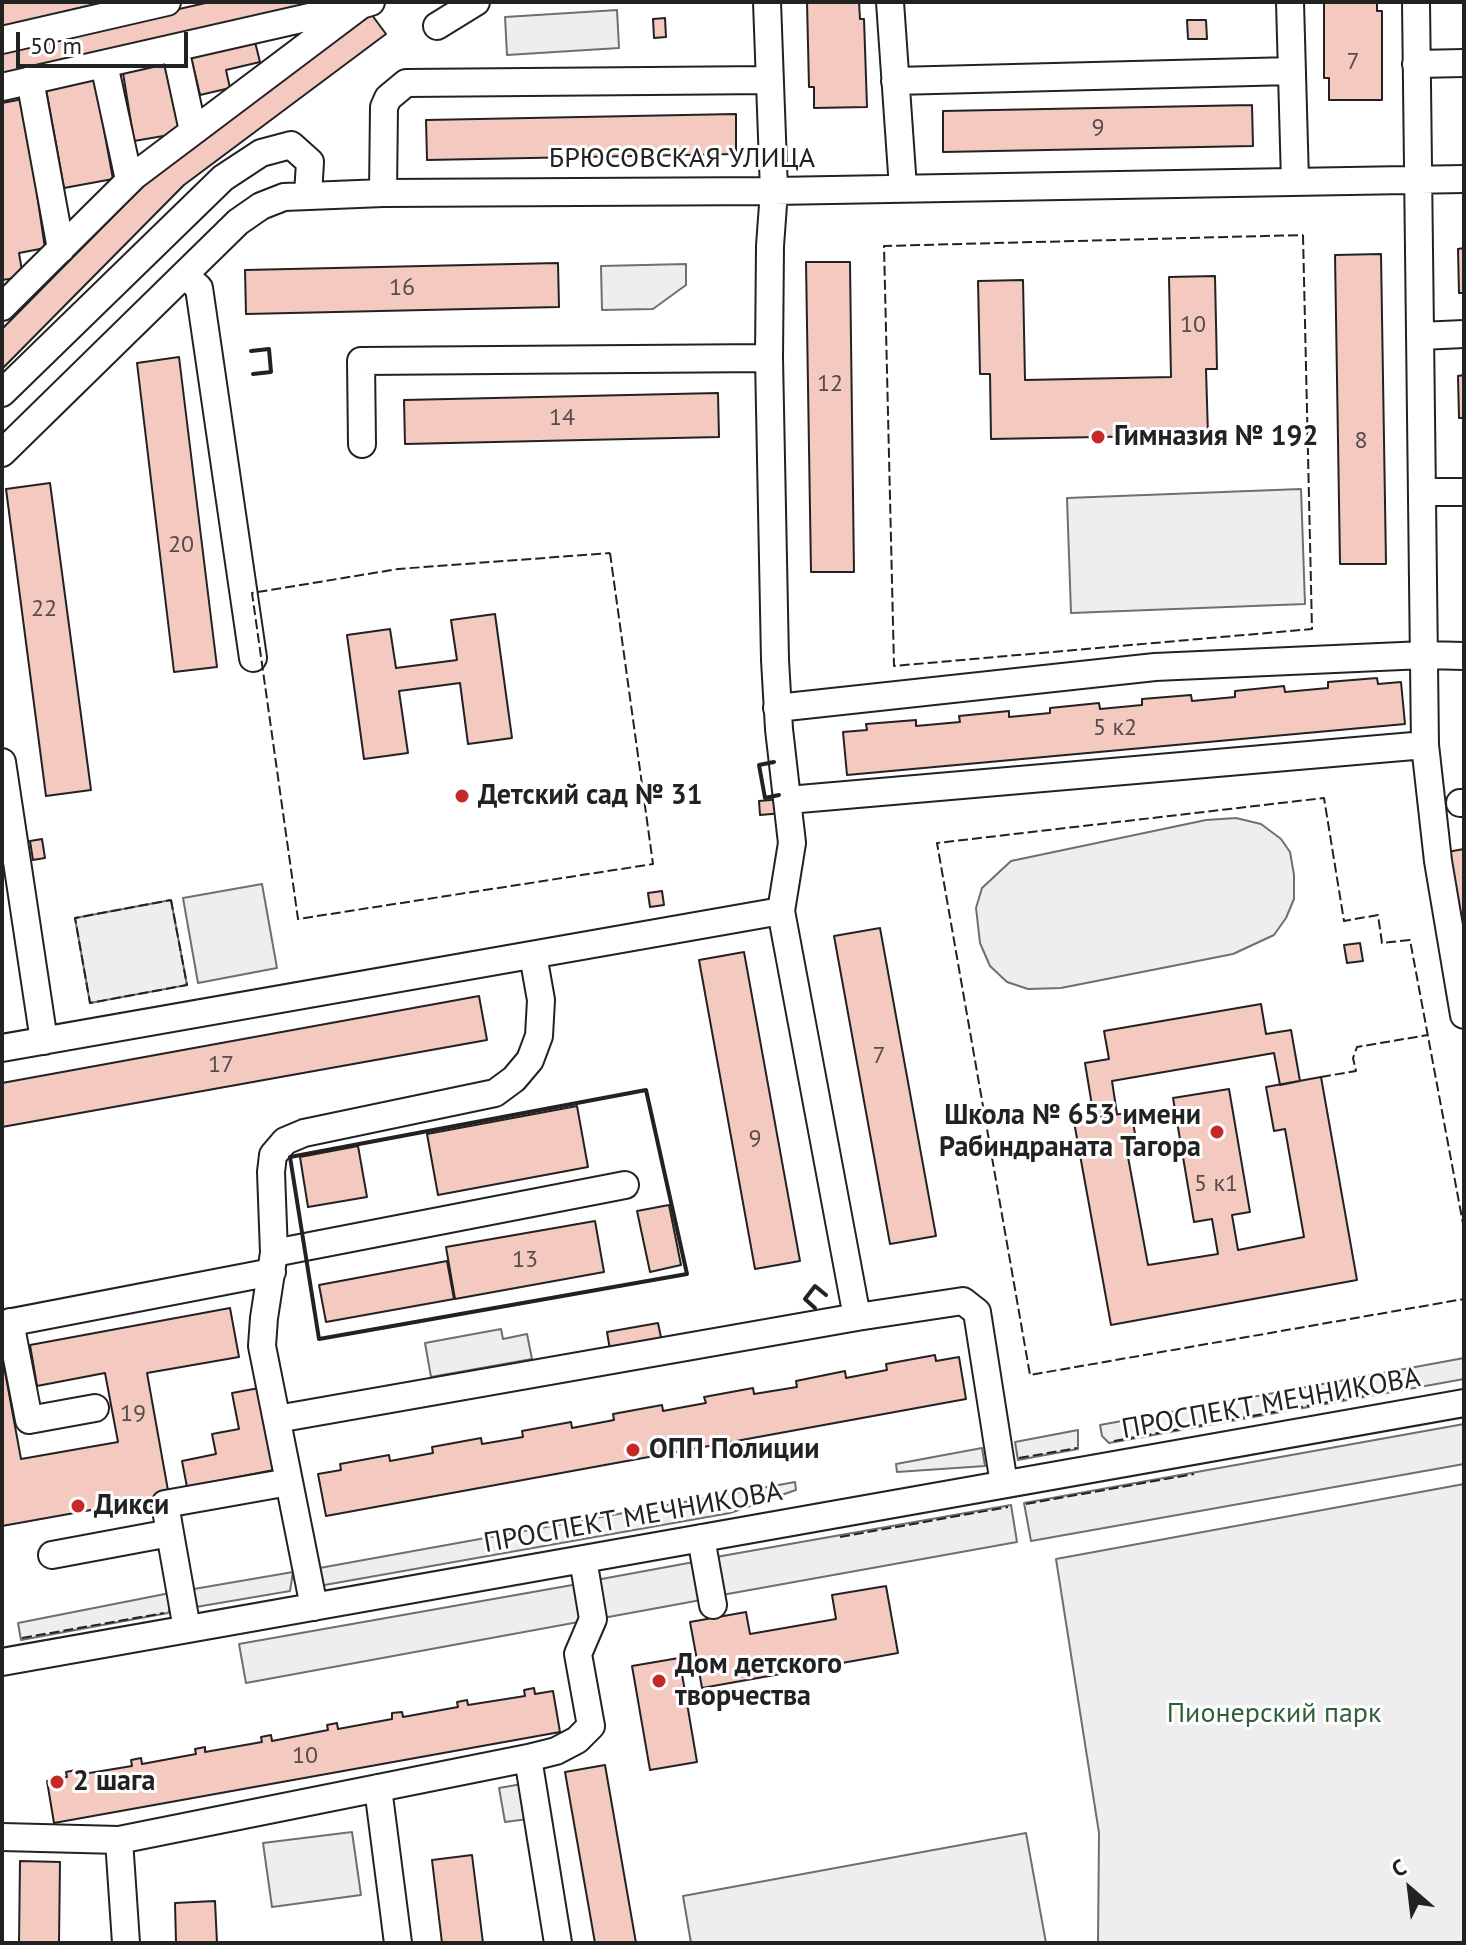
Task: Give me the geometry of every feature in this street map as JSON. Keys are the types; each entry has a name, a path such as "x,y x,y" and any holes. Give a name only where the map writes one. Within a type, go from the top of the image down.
{"street":[{"path":"2,40 167,2"},
{"path":"437,26 476,2"},
{"path":"767,2 774,191 769,358 777,708 792,843 781,911 857,1317"},
{"path":"890,2 903,188"},
{"path":"1290,2 1295,181"},
{"path":"1416,2 1425,745 1438,861 1464,1015"},
{"path":"2,87 366,4"},
{"path":"2,307 129,180 366,4"},
{"path":"175,48 193,131"},
{"path":"1416,64 1464,63"},
{"path":"104,64 129,180"},
{"path":"895,81 1292,71"},
{"path":"30,80 61,249"},
{"path":"383,193 384,107 388,98 406,83 770,80"},
{"path":"2,393 223,178 261,153 291,145 310,162 308,195"},
{"name":"БРЮСОВСКАЯ УЛИЦА","path":"2,453 238,222 261,206 284,197 383,193 774,191 1464,179"},
{"path":"185,275 199,288 253,658"},
{"path":"1420,336 1464,334"},
{"path":"362,444 361,361 769,358"},
{"path":"1422,492 1464,492"},
{"path":"777,708 1155,667 1424,655 1464,656"},
{"path":"788,800 1425,745"},
{"path":"2,762 44,1041"},
{"path":"2,1048 781,911"},
{"path":"314,1607 262,1346 273,1262 273,1155 285,1141 304,1133 495,1093 514,1079 530,1060 539,1036 541,1000 533,955"},
{"path":"95,1408 29,1420 6,1323 625,1185"},
{"path":"277,1419 963,1301 977,1312 1004,1484"},
{"name":"ПРОСПЕКТ МЕЧНИКОВА","path":"2,1662 1464,1403"},
{"path":"187,1629 165,1504 289,1482"},
{"path":"52,1555 170,1533"},
{"path":"701,1538 713,1605"},
{"path":"2,1837 119,1840 556,1751 577,1740 591,1726 578,1654 593,1619 583,1559"},
{"path":"528,1758 558,1943"},
{"path":"378,1788 398,1943"},
{"path":"119,1840 126,1943"}],"green space":[{"path":"617,10 619,48 507,55 505,17"},
{"path":"686,264 686,285 653,309 602,310 601,266"},
{"path":"1301,489 1305,604 1071,613 1067,498"},
{"path":"1236,818 1261,824 1281,839 1290,852 1294,899 1274,935 1233,954 1061,988 1028,989 1007,982 990,966 980,943 976,908 982,888 1011,861 1206,820"},
{"path":"262,884 277,968 198,983 183,898"},
{"path":"171,900 187,985 90,1003 75,918"},
{"path":"501,1329 503,1339 527,1334 532,1359 431,1377 425,1343"},
{"path":"1464,1358 1464,1379 1109,1443 1102,1436 1100,1425"},
{"path":"1464,1424 1464,1464 1031,1541 1024,1503"},
{"path":"1078,1430 1078,1449 1018,1460 1015,1442"},
{"path":"982,1448 985,1466 897,1472 896,1464"},
{"path":"795,1482 796,1490 730,1513 319,1586 314,1569"},
{"name":"Пионерский парк","path":"1464,1484 1464,1943 1098,1943 1099,1833 1056,1559"},
{"path":"1011,1505 1017,1542 722,1595 716,1557"},
{"path":"694,1562 701,1600 603,1618 596,1580"},
{"path":"293,1572 290,1591 196,1607 188,1590"},
{"path":"578,1584 584,1621 246,1683 239,1644"},
{"path":"170,1593 172,1603 168,1613 21,1640 18,1623"},
{"path":"352,1832 361,1895 272,1907 263,1843"},
{"path":"1026,1833 1046,1943 691,1943 683,1896"}],"shaded area":[{"path":"522,1784 528,1819 505,1822 499,1788"}],"building":[{"path":"2,2 104,2 2,27"},
{"path":"210,2 334,2 2,78 2,49"},
{"path":"807,2 859,2 860,19 864,19 867,107 814,108 814,87 809,87"},
{"path":"1324,2 1377,2 1377,11 1382,11 1382,100 1329,100 1329,78 1324,78"},
{"path":"369,11 386,34 184,185 2,369 2,329 165,164"},
{"path":"665,18 666,37 654,38 653,19"},
{"path":"1187,20 1206,20 1207,39 1188,39"},
{"path":"254,38 260,62 226,70 230,88 200,95 190,53"},
{"path":"168,60 181,133 134,141 122,67"},
{"path":"94,75 113,179 64,188 45,84"},
{"path":"23,99 45,248 19,253 23,277 2,280 2,103"},
{"path":"1252,105 1253,146 943,152 943,111"},
{"path":"736,114 736,154 427,160 426,120"},
{"path":"1464,248 1464,293 1459,293 1458,249"},
{"path":"1381,254 1386,564 1340,564 1335,255"},
{"path":"806,262 850,262 854,572 811,572"},
{"path":"558,263 559,307 246,314 245,270"},
{"path":"1215,276 1217,369 1206,369 1208,435 991,439 990,374 980,374 978,281 1023,280 1025,380 1171,377 1169,277"},
{"path":"179,357 217,667 174,672 137,363"},
{"path":"1464,375 1464,418 1459,418 1458,376"},
{"path":"718,393 719,437 405,444 404,400"},
{"path":"50,483 91,790 46,796 6,489"},
{"path":"495,614 512,738 468,744 460,683 399,691 408,753 364,759 347,635 390,629 396,668 457,660 451,620"},
{"path":"1377,678 1378,684 1401,682 1405,724 847,775 843,732 867,730 866,724 916,720 916,726 960,722 959,716 1009,711 1009,717 1050,713 1050,708 1099,703 1100,709 1142,705 1142,699 1191,695 1192,701 1235,697 1235,691 1284,686 1285,692 1328,688 1328,682"},
{"path":"782,799 783,813 760,815 759,801"},
{"path":"42,839 45,858 33,860 30,841"},
{"path":"1464,849 1464,953 1447,852"},
{"path":"662,891 664,905 650,907 648,893"},
{"path":"880,928 936,1236 890,1244 834,936"},
{"path":"1360,943 1363,961 1347,963 1344,945"},
{"path":"744,952 800,1261 755,1269 699,960"},
{"path":"479,996 487,1040 2,1127 2,1083"},
{"path":"1261,1004 1266,1034 1291,1030 1300,1081 1280,1085 1274,1053 1112,1081 1117,1114 1094,1118 1085,1063 1109,1059 1104,1031"},
{"path":"1321,1077 1357,1280 1111,1325 1074,1122 1131,1112 1139,1155 1128,1157 1148,1265 1218,1254 1212,1219 1194,1222 1173,1098 1229,1089 1250,1212 1232,1215 1238,1250 1304,1237 1285,1129 1274,1131 1266,1087"},
{"path":"577,1106 588,1167 438,1195 427,1134"},
{"path":"358,1146 367,1197 308,1207 300,1157"},
{"path":"669,1205 681,1265 650,1272 637,1211"},
{"path":"595,1221 604,1272 455,1299 446,1247"},
{"path":"447,1261 454,1299 326,1322 319,1285"},
{"path":"230,1308 239,1357 147,1373 169,1496 2,1526 2,1355 21,1459 118,1442 105,1373 37,1386 30,1345"},
{"path":"658,1323 662,1342 610,1350 607,1332"},
{"path":"935,1355 936,1361 959,1357 966,1399 326,1516 318,1474 341,1470 340,1464 389,1455 390,1461 433,1453 432,1447 481,1438 482,1444 523,1437 522,1431 571,1422 572,1428 614,1420 613,1414 662,1405 663,1411 706,1403 704,1397 753,1388 754,1394 797,1387 796,1381 845,1371 846,1378 887,1370 886,1364"},
{"path":"259,1388 274,1470 187,1487 182,1461 216,1454 212,1434 239,1429 232,1393"},
{"name":"Дом детского творчества","path":"886,1586 898,1653 702,1688 699,1671 682,1674 697,1762 650,1770 632,1666 679,1658 680,1663 697,1660 690,1622 746,1612 750,1634 836,1619 832,1595"},
{"path":"534,1688 535,1694 553,1691 560,1732 54,1823 47,1781 67,1777 66,1772 76,1770 77,1775 132,1766 131,1760 141,1758 142,1764 196,1754 195,1749 205,1747 205,1752 262,1742 261,1737 271,1735 272,1741 328,1730 327,1725 337,1723 338,1729 392,1719 392,1713 402,1712 403,1717 458,1707 457,1702 467,1700 468,1705 525,1696 524,1690"},
{"path":"605,1765 636,1943 595,1943 565,1772"},
{"path":"472,1855 483,1943 442,1943 432,1860"},
{"path":"20,1861 60,1862 59,1943 19,1943"},
{"path":"215,1901 217,1943 176,1943 175,1903"}],"fence":[{"path":"1303,235 1312,629 894,666 884,246 1303,235"},
{"path":"610,553 653,864 298,919 252,593 398,569 610,553"},
{"path":"1464,1229 1410,940 1382,943 1378,915 1344,921 1324,798 937,843 1030,1375 1464,1299"},
{"path":"171,900 187,985 90,1003 75,918 171,900"},
{"path":"1321,1077 1356,1071 1353,1058 1357,1047 1428,1035"},
{"path":"1114,1441 1384,1392"},
{"path":"1019,1458 1077,1448"},
{"path":"1026,1504 1194,1474"},
{"path":"840,1537 1008,1507"},
{"path":"22,1638 164,1613"}],"wall":[{"path":"251,351 269,349 271,372 253,374"},
{"path":"774,762 759,765 765,798 779,795"},
{"path":"646,1090 687,1274 319,1339 290,1157 646,1090"},
{"path":"815,1308 805,1299 815,1286 826,1295"}],"place":[{"name":"Гимназия № 192","path":"1098,437"},
{"name":"Детский сад № 31","path":"462,796"},
{"name":"Школа № 653 имени Рабиндраната Тагора","path":"1217,1132"},
{"name":"ОПП Полиции","path":"633,1450"},
{"name":"Дикси","path":"78,1506"},
{"name":"Дом детского творчества","path":"659,1681"},
{"name":"2 шага","path":"57,1782"}]}
